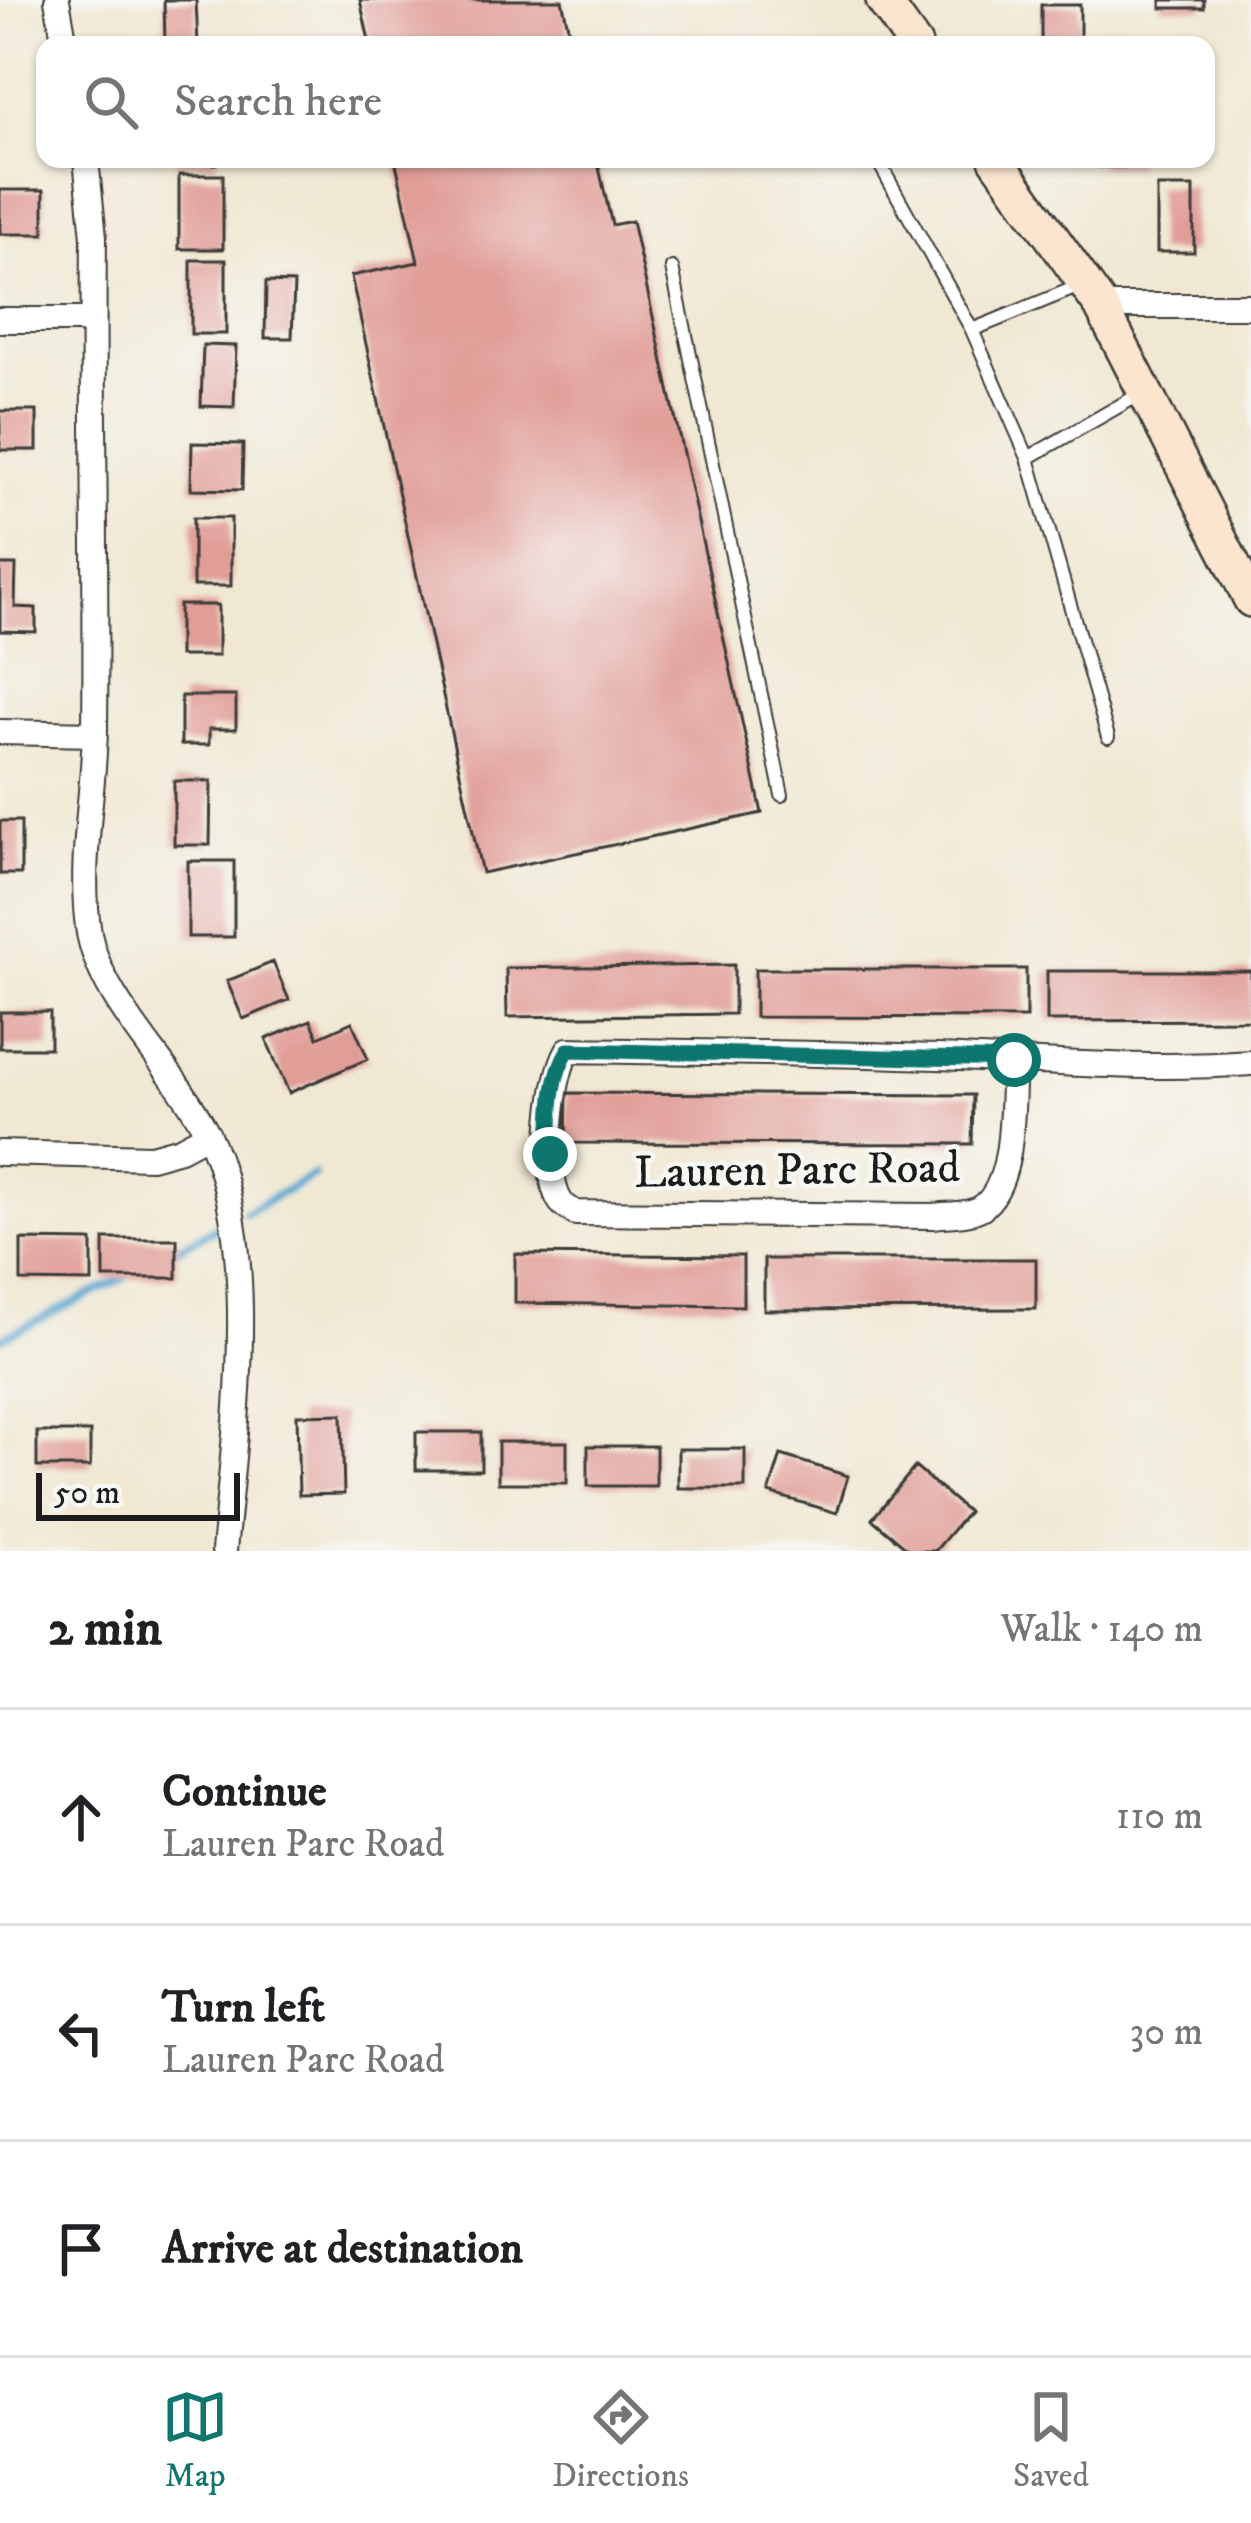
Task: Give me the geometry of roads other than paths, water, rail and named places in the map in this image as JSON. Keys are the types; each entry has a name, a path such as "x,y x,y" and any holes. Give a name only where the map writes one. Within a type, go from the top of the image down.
{"main road":[{"path":"883,0 909,36"},
{"path":"1002,168 1093,295 1251,600"}],"street":[{"path":"57,0 63,36"},
{"path":"87,168 94,237 95,734 83,873 88,932 101,976 185,1092 208,1134 226,1187 238,1274 240,1374 224,1551"},
{"path":"1093,295 1251,306"},
{"path":"0,320 93,320"},
{"path":"0,732 95,734"},
{"name":"Lauren Parc Road","path":"1014,1060 1007,1162 994,1195 978,1211 933,1216 574,1213 560,1201 550,1154 552,1097 558,1066 568,1050 1251,1064"},
{"path":"0,1154 152,1157 208,1134"}],"lane":[{"path":"882,168 972,330 1028,458 1108,737"},
{"path":"672,268 782,795"},
{"path":"972,330 1093,295"},
{"path":"1028,458 1145,392"}],"waterway":[{"path":"245,1213 314,1175"},
{"path":"173,1251 217,1227"},
{"path":"0,1339 128,1276"}]}
